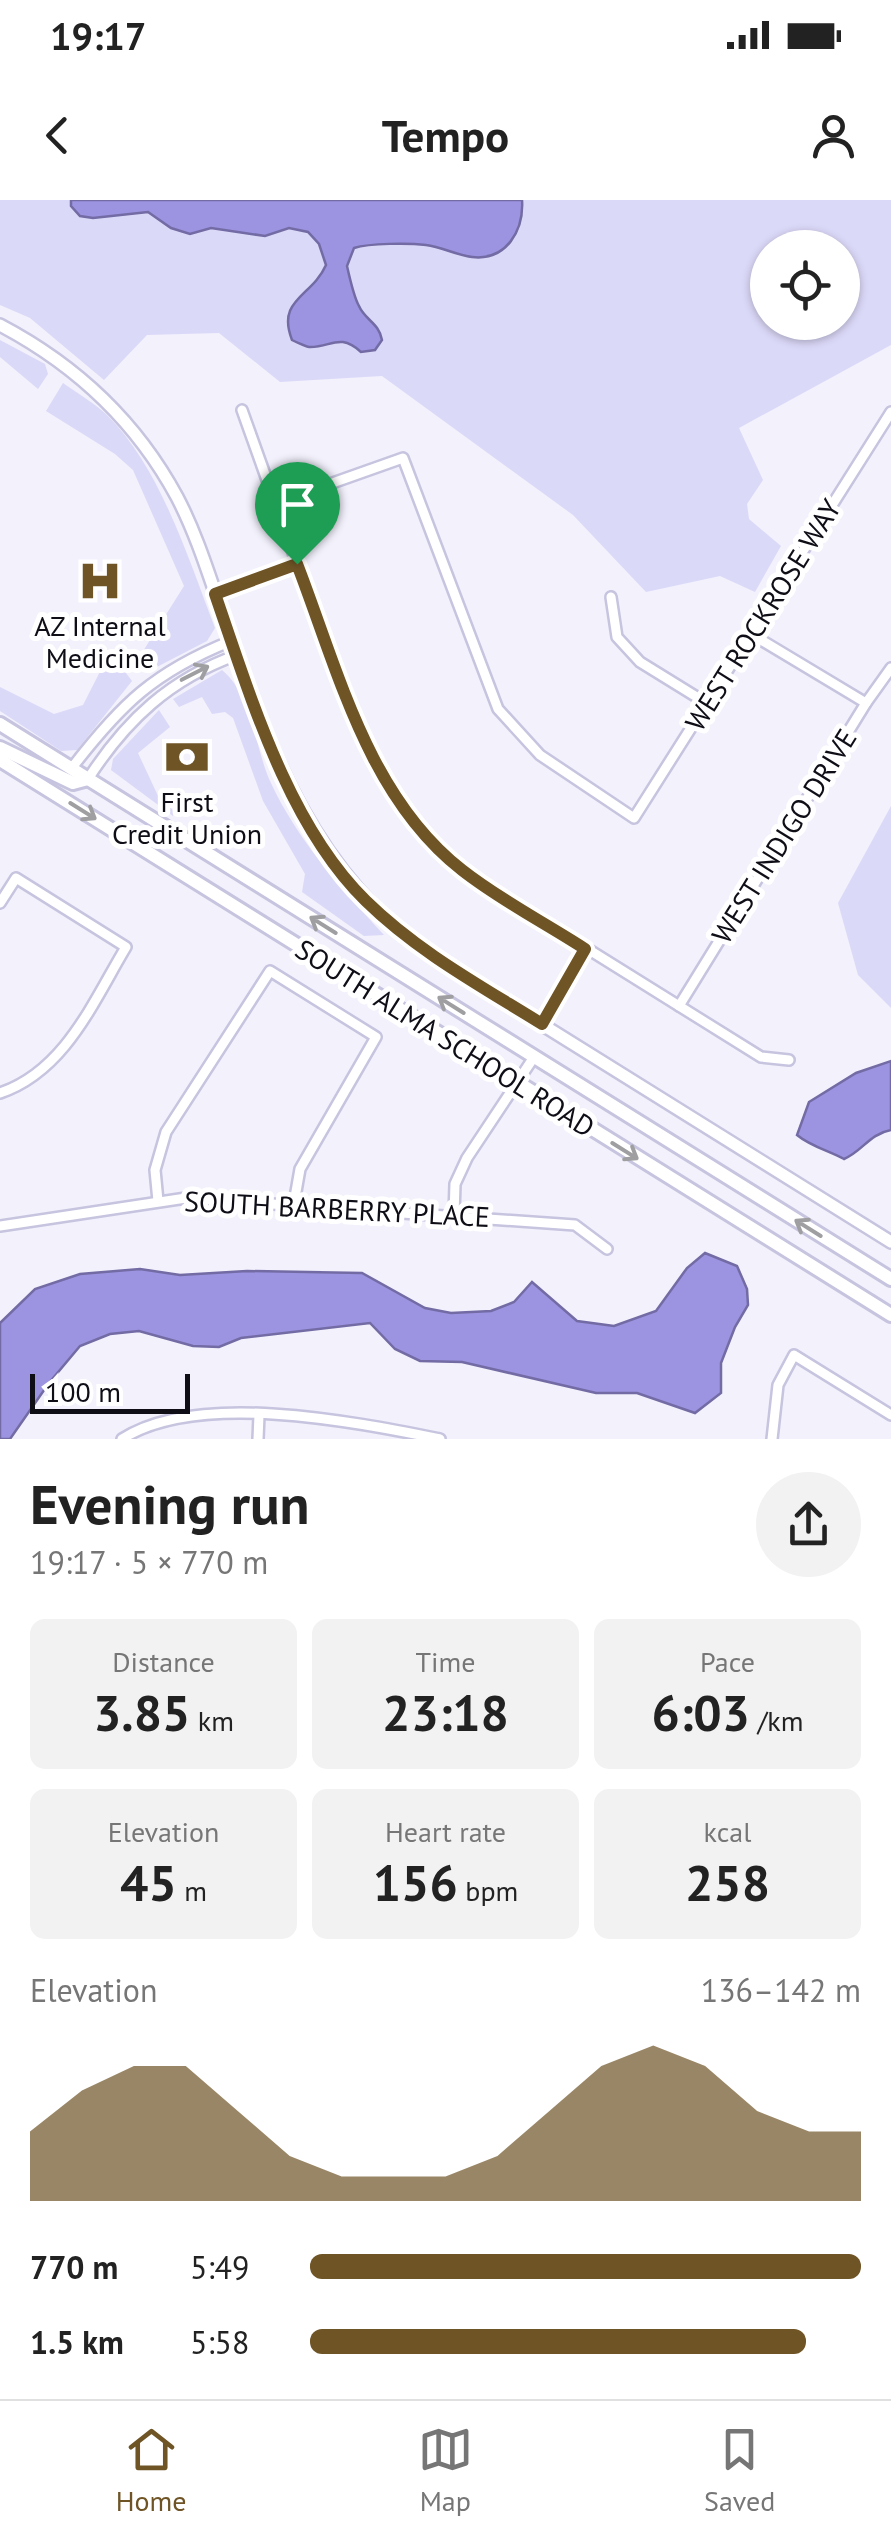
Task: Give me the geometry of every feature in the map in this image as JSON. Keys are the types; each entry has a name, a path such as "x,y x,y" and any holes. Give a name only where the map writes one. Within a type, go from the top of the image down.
{"main road":[{"name":"SOUTH ALMA SCHOOL ROAD","path":"0,724 891,1279"},
{"path":"0,748 67,781 88,780"},
{"name":"SOUTH ALMA SCHOOL ROAD","path":"0,760 891,1314"}],"street":[{"path":"0,325 97,391 129,424 178,499 290,790 315,834 364,900 415,944 891,1242"},
{"path":"242,410 374,765 416,824 461,870 585,949 760,1057 789,1060"},
{"name":"WEST ROCKROSE WAY","path":"276,503 403,458 498,709 540,756 634,818 891,412"},
{"path":"215,594 297,564"},
{"path":"611,598 617,637 640,662 708,704"},
{"path":"750,634 866,703"},
{"path":"71,769 113,716 148,684 183,662 231,640"},
{"path":"88,780 118,735 156,696 196,671 237,655"},
{"name":"WEST INDIGO DRIVE","path":"679,1006 891,668"},
{"path":"0,903 16,878 126,947 66,1047 42,1070 0,1093"},
{"path":"542,1024 585,949"},
{"path":"158,1201 155,1170 166,1132 270,972 376,1038 300,1169 294,1203"},
{"path":"454,1215 455,1184 467,1158 534,1057"},
{"name":"SOUTH BARBERRY PLACE","path":"0,1226 186,1198 575,1225 607,1250"},
{"path":"772,1439 778,1385 794,1355 891,1415"},
{"path":"122,1439 137,1429 194,1416 259,1416 333,1418 396,1435 440,1439"},
{"path":"258,1439 259,1416"}],"shaded area":[{"path":"0,200 891,200 891,345 739,428 763,480 747,504 749,519 781,546 755,592 720,576 646,592 573,515 382,376 280,382 219,333 147,335 104,380 30,318 0,305"},
{"path":"71,200 522,200 522,212 510,242 484,257 410,244 354,248 347,266 354,293 382,340 375,350 361,352 347,343 309,347 292,340 288,326 292,307 326,265 319,244 308,232 289,228 265,236 211,228 190,234 171,228 148,212 80,216"},
{"path":"0,340 45,364 48,374 38,389 0,357"},
{"path":"63,383 107,415 143,461 171,516 215,628 207,641 151,670 140,656 184,586 133,470 115,454 46,411"},
{"path":"110,652 132,681 77,750 61,751 0,711 0,687 54,714 83,705"},
{"path":"222,670 240,693 270,781 293,823 336,881 384,935 364,936 302,892 305,874 263,801 233,718 225,712 212,714 202,697 179,707 173,699"},
{"path":"159,710 170,727 138,753 159,798 174,811 173,816 111,770 113,759"},
{"path":"891,806 891,1008 858,975 838,903"},
{"path":"891,1061 891,1130 877,1135 844,1159 797,1135 809,1102 856,1073"},
{"path":"705,1253 737,1266 747,1289 748,1305 721,1363 721,1393 695,1413 637,1393 596,1393 462,1362 420,1361 395,1349 370,1323 241,1338 219,1347 193,1346 139,1331 110,1334 80,1346 10,1439 0,1439 0,1323 35,1289 80,1274 140,1269 180,1275 247,1271 362,1273 425,1308 451,1313 491,1311 514,1302 532,1282 577,1321 614,1326 656,1311 687,1268"}],"place":[{"name":"AZ Internal Medicine","path":"100,581"},
{"name":"First Credit Union","path":"187,757"}],"route":[{"path":"297,564 374,765 416,824 461,870 585,949 542,1024 415,944 364,900 330,856 290,790 215,594 297,564"}]}
